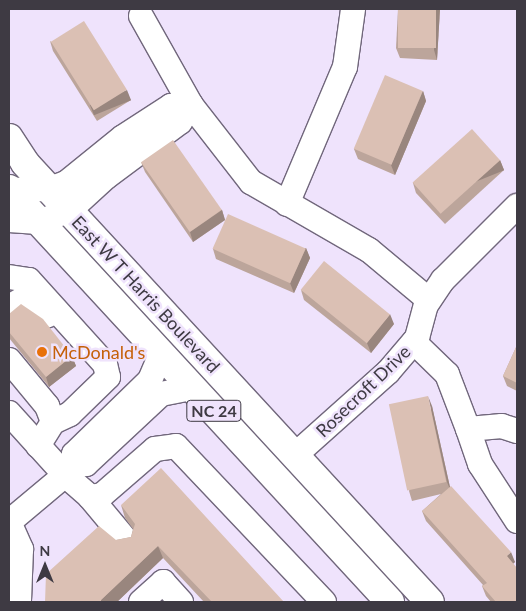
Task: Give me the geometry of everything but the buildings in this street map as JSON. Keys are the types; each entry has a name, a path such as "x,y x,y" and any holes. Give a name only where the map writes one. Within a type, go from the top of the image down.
{"main road":[{"name":"East W T Harris Boulevard","path":"9,138 25,163 430,602"},
{"name":"East W T Harris Boulevard","path":"9,190 390,602"}],"street":[{"path":"287,204 345,67 353,9"},
{"path":"141,16 191,105 251,182 369,250 429,300"},
{"path":"9,190 50,189 66,183 123,137 171,106 191,105"},
{"path":"9,220 38,222 69,211 106,177 180,122 191,105"},
{"name":"Rosecroft Drive","path":"294,456 388,372 414,342 429,300 444,280 517,206"},
{"path":"9,277 29,280 79,338 105,364 108,378 70,414 50,414"},
{"path":"9,307 26,297 52,321 79,338"},
{"path":"414,342 447,374 480,464 517,521"},
{"path":"9,348 43,390 50,414 38,446"},
{"path":"69,470 74,454 150,380 161,354"},
{"path":"9,360 50,414"},
{"path":"19,602 21,549 9,522 69,470 86,464 161,394 191,388"},
{"path":"9,413 38,446 69,470 126,540"},
{"path":"468,429 502,426 517,431"},
{"path":"90,497 102,495 155,449 176,446 324,602"},
{"path":"141,602 157,576 181,602"}],"place":[{"name":"McDonald's","path":"42,352"}]}
